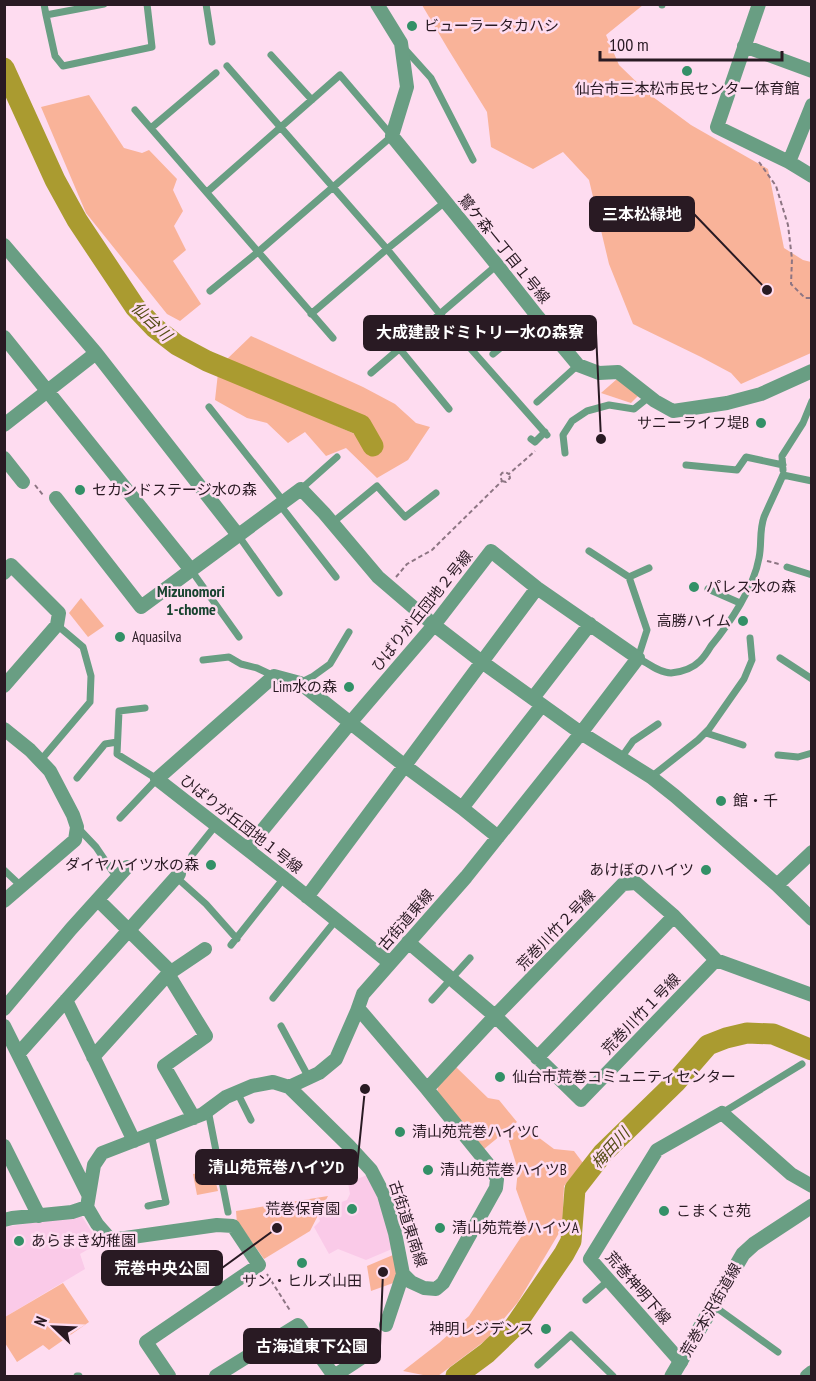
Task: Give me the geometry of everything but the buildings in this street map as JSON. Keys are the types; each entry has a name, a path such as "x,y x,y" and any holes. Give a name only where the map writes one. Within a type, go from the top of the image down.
{"street":[{"path":"377,4 401,43 407,87 392,136"},
{"path":"759,4 717,127 789,162 812,176"},
{"path":"744,46 812,71"},
{"path":"789,162 812,105"},
{"name":"鷺ケ森一丁目１号線","path":"392,136 578,365"},
{"path":"4,244 96,353 238,535"},
{"path":"4,337 191,570"},
{"path":"4,425 96,353"},
{"path":"578,365 599,373 618,372 649,397 673,411 727,403 761,394 812,371"},
{"path":"4,458 26,480"},
{"path":"51,497 141,607 301,489 378,577 434,625 581,733 651,777 777,885 812,919"},
{"name":"ひばりが丘団地２号線","path":"247,849 434,625 491,551 537,588 638,658"},
{"path":"4,573 11,565 59,613 57,625 4,686"},
{"path":"308,897 537,588"},
{"path":"462,808 590,624"},
{"path":"581,733 638,658"},
{"path":"274,676 300,683 498,837"},
{"name":"ひばりが丘団地１号線","path":"274,676 157,779 390,963"},
{"path":"4,729 50,771 73,814 76,827 75,840 4,901"},
{"name":"古街道東線","path":"289,1088 319,1073 336,1059 363,994 466,876 581,733"},
{"path":"777,885 812,852"},
{"path":"4,1009 127,867"},
{"path":"19,1053 178,875"},
{"name":"荒巻川竹２号線","path":"427,1089 623,884 636,883 674,916 716,960"},
{"path":"98,900 169,973 206,1036 164,1066 194,1118"},
{"path":"537,1058 674,916"},
{"name":"荒巻川竹１号線","path":"408,942 495,1016 581,1100 716,960"},
{"path":"93,1057 169,973 205,950"},
{"path":"716,960 812,995"},
{"path":"66,1000 134,1141"},
{"name":"古街道東南線","path":"289,1088 371,1170 384,1194 403,1274 411,1282 424,1288 436,1289 443,1283 496,1188 497,1179 492,1169 427,1089 358,1008"},
{"path":"4,1026 19,1053 97,1224 111,1240 217,1225 233,1226 259,1265 146,1342 170,1377"},
{"path":"4,1220 72,1212 88,1200 94,1165 102,1153 194,1118 226,1097 252,1086 273,1082 289,1088"},
{"path":"722,1113 791,1174 812,1186"},
{"name":"荒巻神明下線","path":"676,1372 609,1280 590,1259 657,1150 722,1113"},
{"path":"4,1146 39,1216"},
{"name":"荒巻本沢街道線","path":"676,1372 743,1254 754,1244 812,1206"},
{"path":"386,1325 403,1274"},
{"path":"216,1377 298,1325 334,1376 372,1351"},
{"path":"807,1377 812,1371"}],"lane":[{"path":"44,4 55,56 63,66 152,47 147,4"},
{"path":"46,15 104,4"},
{"path":"206,4 212,42"},
{"path":"402,46 431,78 473,160"},
{"path":"271,55 312,100"},
{"path":"227,66 546,434 535,442 531,439"},
{"path":"152,128 216,73"},
{"path":"207,192 340,75 392,136 210,291"},
{"path":"135,110 333,338"},
{"path":"311,314 445,202"},
{"path":"371,373 497,265"},
{"path":"493,354 538,317"},
{"path":"399,348 449,409"},
{"path":"537,402 578,365"},
{"path":"565,453 563,435 572,421 587,411 609,405 634,409 649,397"},
{"path":"589,551 629,578 647,630 638,658 658,670 669,673 686,670 700,662 729,622 751,581 759,558 760,534 764,518 783,475 783,456 803,423 812,401"},
{"path":"209,407 336,577"},
{"path":"301,489 337,457"},
{"path":"686,465 738,470 746,457 783,465"},
{"path":"783,475 812,482"},
{"path":"332,523 377,486 405,517 436,493"},
{"path":"238,535 279,593"},
{"path":"787,567 812,575"},
{"path":"629,578 649,568"},
{"path":"191,570 239,637"},
{"path":"708,589 740,603"},
{"path":"40,761 90,702 91,676 83,647 57,625"},
{"path":"300,683 330,664 349,632"},
{"path":"651,777 706,733 744,679 752,660 750,638"},
{"path":"203,660 229,657 274,676"},
{"path":"780,658 812,679"},
{"path":"120,818 157,779 117,754 119,711 145,708"},
{"path":"621,758 633,741 657,724"},
{"path":"706,733 743,745"},
{"path":"77,778 105,744 117,742"},
{"path":"778,755 798,757 812,753"},
{"path":"192,855 216,825"},
{"path":"76,827 96,847 117,878"},
{"path":"4,870 21,886"},
{"path":"178,875 206,904 234,942 284,878"},
{"path":"273,998 336,920"},
{"path":"432,1000 470,958"},
{"path":"281,1026 309,1078"},
{"path":"722,1113 802,1064"},
{"path":"237,1092 250,1120"},
{"path":"208,1110 228,1212"},
{"path":"148,1206 166,1202 151,1134"},
{"path":"586,1300 609,1280"},
{"path":"714,1306 778,1352"},
{"path":"538,1365 571,1335 613,1377"}],"path":[{"path":"758,160 776,186 788,225 792,259 791,284 805,298 812,298"},
{"path":"509,474 550,438 546,434"},
{"path":"502,481 500,478 502,473 509,474"},
{"path":"389,587 407,564 432,550 502,481 509,481 509,474"},
{"path":"26,480 51,497"},
{"path":"759,558 787,567"},
{"path":"274,1283 291,1312"}],"shaded area":[{"path":"422,5 643,5 606,35 619,65 649,94 691,125 768,169 784,248 803,260 811,262 811,353 741,384 731,373 633,324 609,264 589,180 563,152 533,169 491,147 487,112"},
{"path":"89,95 124,148 142,153 149,150 177,179 173,190 183,211 174,226 186,250 173,261 201,304 180,321 167,314 86,213 41,107"},
{"path":"251,336 363,387 395,404 416,423 430,427 408,460 377,478 346,448 326,456 305,432 288,443 267,423 247,418 215,400 218,373 357,435 366,450 381,444 367,417 225,361"},
{"path":"617,379 639,395 631,403 601,393"},
{"path":"81,598 104,626 88,637 69,613"},
{"path":"456,1067 488,1098 499,1100 517,1122 484,1149 437,1094 438,1086"},
{"path":"522,1125 554,1149 574,1151 583,1163 564,1186 562,1228 518,1302 486,1340 438,1376 403,1371 469,1316 529,1225 516,1189 518,1170 508,1138"},
{"path":"213,1171 218,1191 197,1195 193,1174"},
{"path":"367,1175 382,1201 392,1249 366,1260 338,1249 329,1254 314,1227 320,1221 318,1217 328,1213 328,1207 347,1200 350,1194 348,1183"},
{"path":"328,1196 310,1231 264,1259 237,1224 236,1211"},
{"path":"81,1215 99,1243 80,1254 85,1269 5,1317 5,1227"},
{"path":"393,1255 399,1278 396,1282 371,1291 367,1266"},
{"path":"63,1283 89,1322 49,1350 43,1345 17,1362 5,1343 5,1317"}],"waterway":[{"name":"仙台川","path":"4,68 55,180 77,220 135,307 155,328 177,345 207,361 361,425 373,446"},
{"name":"梅田川","path":"456,1376 487,1353 514,1327 564,1254 571,1241 575,1189 603,1153 675,1083 708,1045 747,1033 773,1034 812,1050"}],"place":[{"name":"ビューラータカハシ","path":"412,26"},
{"name":"仙台市三本松市民センター体育館","path":"687,71"},
{"name":"三本松緑地","path":"767,290"},
{"name":"サニーライフ堤B","path":"761,423"},
{"name":"大成建設ドミトリー水の森寮","path":"601,439"},
{"name":"セカンドステージ水の森","path":"80,490"},
{"name":"パレス水の森","path":"694,587"},
{"name":"高勝ハイム","path":"743,621"},
{"name":"Aquasilva","path":"120,637"},
{"name":"Lim水の森","path":"349,687"},
{"name":"館・千","path":"721,801"},
{"name":"ダイヤハイツ水の森","path":"211,865"},
{"name":"あけぼのハイツ","path":"706,870"},
{"name":"仙台市荒巻コミュニティセンター","path":"500,1077"},
{"name":"清山苑荒巻ハイツD","path":"365,1089"},
{"name":"清山苑荒巻ハイツC","path":"400,1132"},
{"name":"清山苑荒巻ハイツB","path":"428,1170"},
{"name":"荒巻保育園","path":"352,1209"},
{"name":"こまくさ苑","path":"664,1211"},
{"name":"荒巻中央公園","path":"277,1228"},
{"name":"清山苑荒巻ハイツA","path":"440,1228"},
{"name":"あらまき幼稚園","path":"19,1241"},
{"name":"サン・ヒルズ山田","path":"302,1263"},
{"name":"古海道東下公園","path":"383,1272"},
{"name":"神明レジデンス","path":"546,1329"}],"district":[{"name":"Mizunomori 1-chome","path":"191,600"}]}
